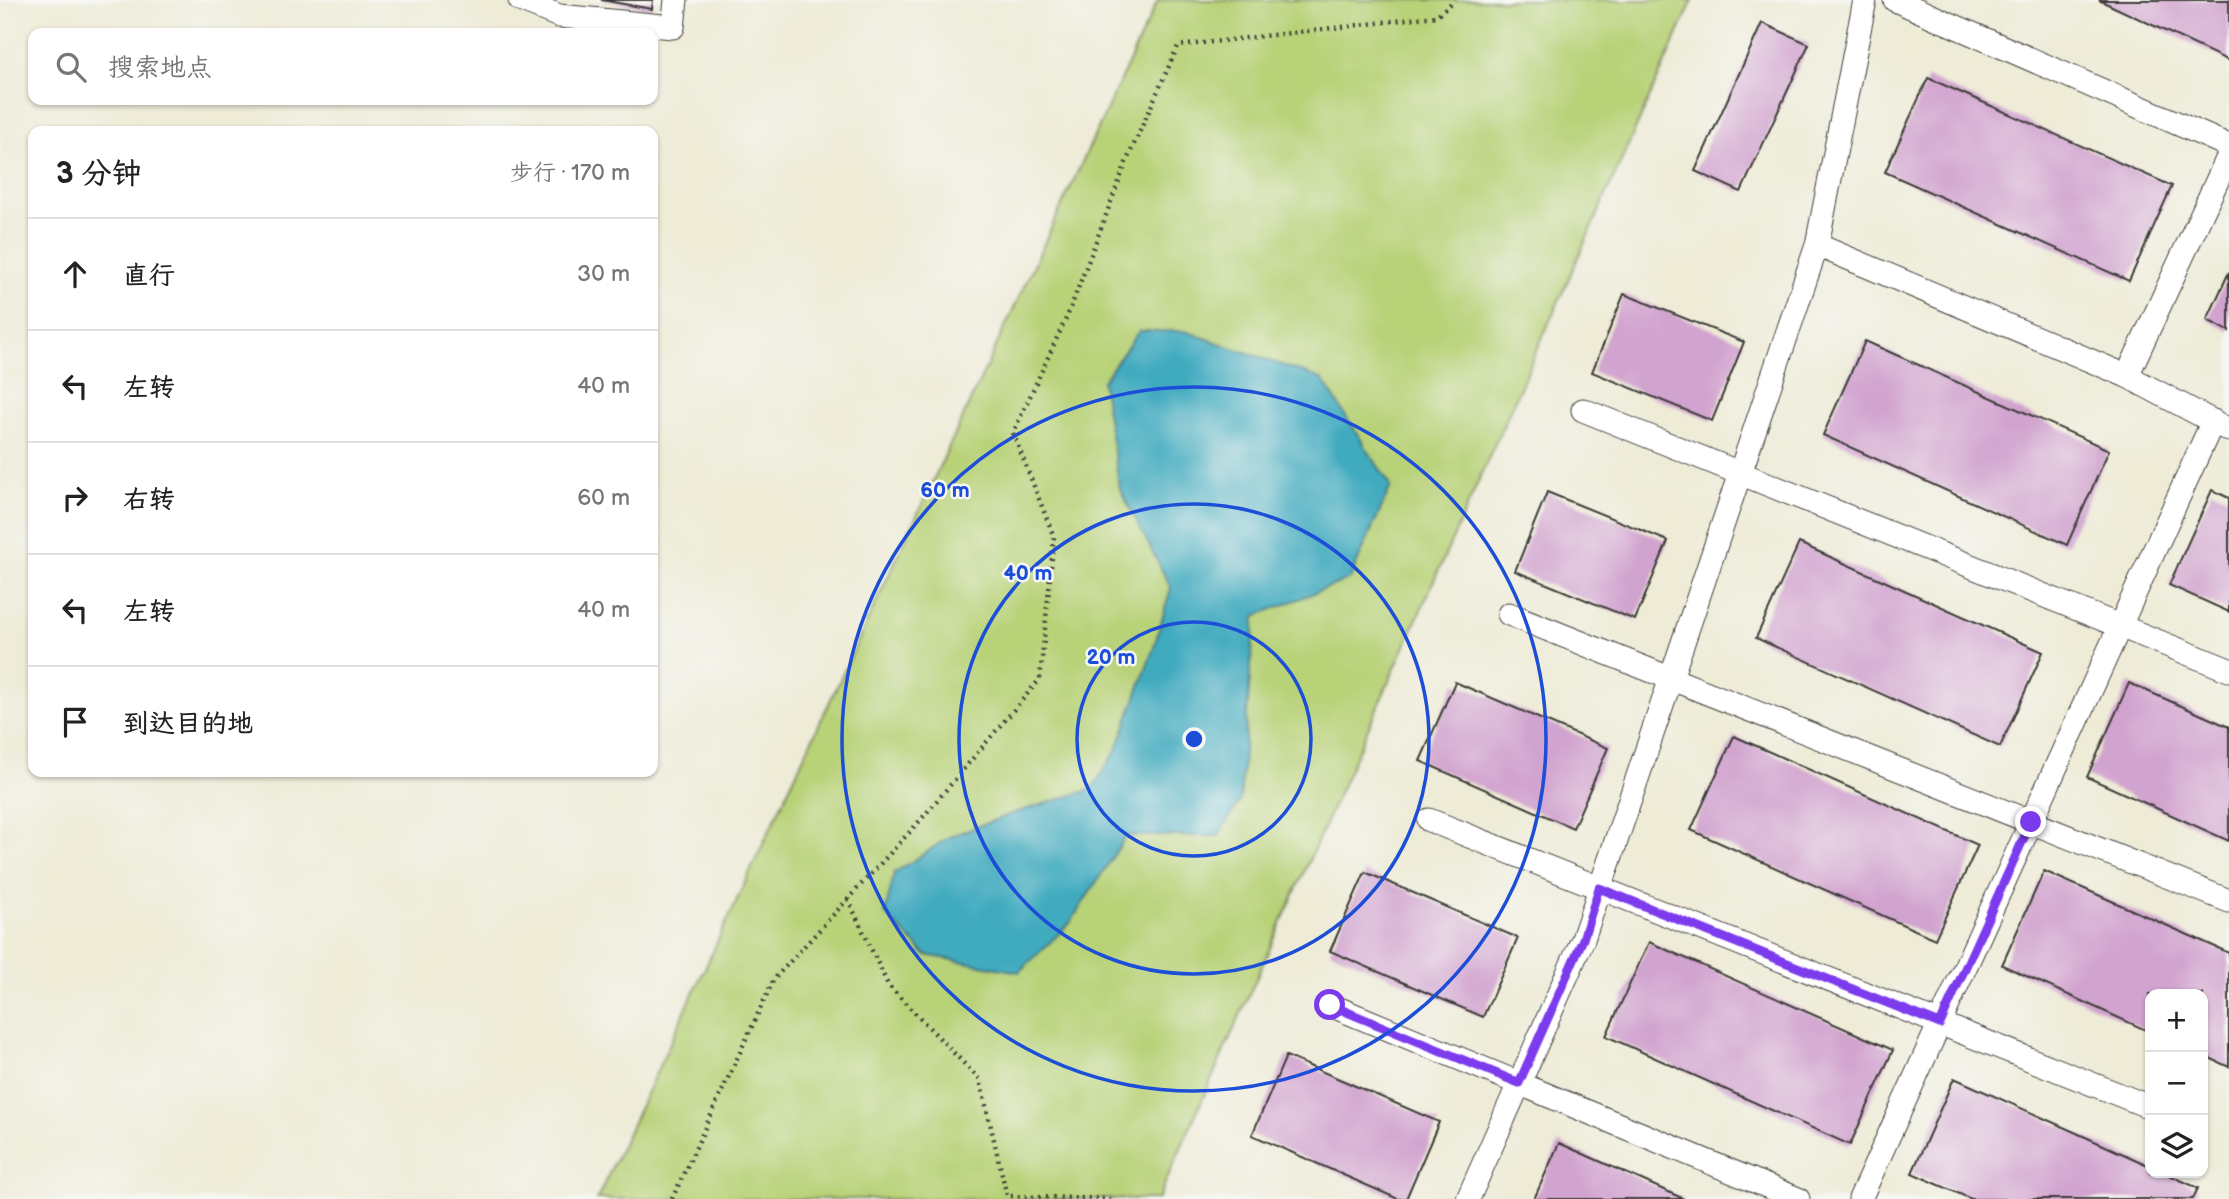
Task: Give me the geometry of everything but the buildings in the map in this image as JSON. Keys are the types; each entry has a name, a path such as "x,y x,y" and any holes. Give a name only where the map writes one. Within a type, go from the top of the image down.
{"lane":[{"path":"520,0 559,16 673,27 676,0"},
{"path":"1468,1199 1583,939 1816,245 1865,0"},
{"path":"1895,0 2229,146"},
{"path":"2127,376 2229,155"},
{"path":"1816,245 2127,376 2221,425 2120,626 1860,1199"},
{"path":"1583,410 2229,670"},
{"path":"1509,614 2229,901"},
{"path":"1429,820 2145,1105"},
{"path":"1330,1005 1798,1199"}],"path":[{"path":"672,1199 774,979 918,823 1040,679 1054,537 1013,433 1069,312 1127,160 1178,46 1436,16 1455,0"},
{"path":"848,899 888,985 980,1080 1007,1196 1115,1199"}],"green space":[{"path":"1158,0 1693,0 1158,1199 597,1199"}],"water":[{"path":"1139,331 1185,331 1322,379 1391,486 1350,579 1255,616 1240,801 1218,836 1126,836 1070,923 1019,972 926,955 885,914 894,873 951,836 1092,789 1117,749 1154,647 1171,588 1120,489 1102,382"}],"route":[{"path":"1330,1005 1519,1083 1583,939 1599,888 1940,1024 2031,822"}]}
